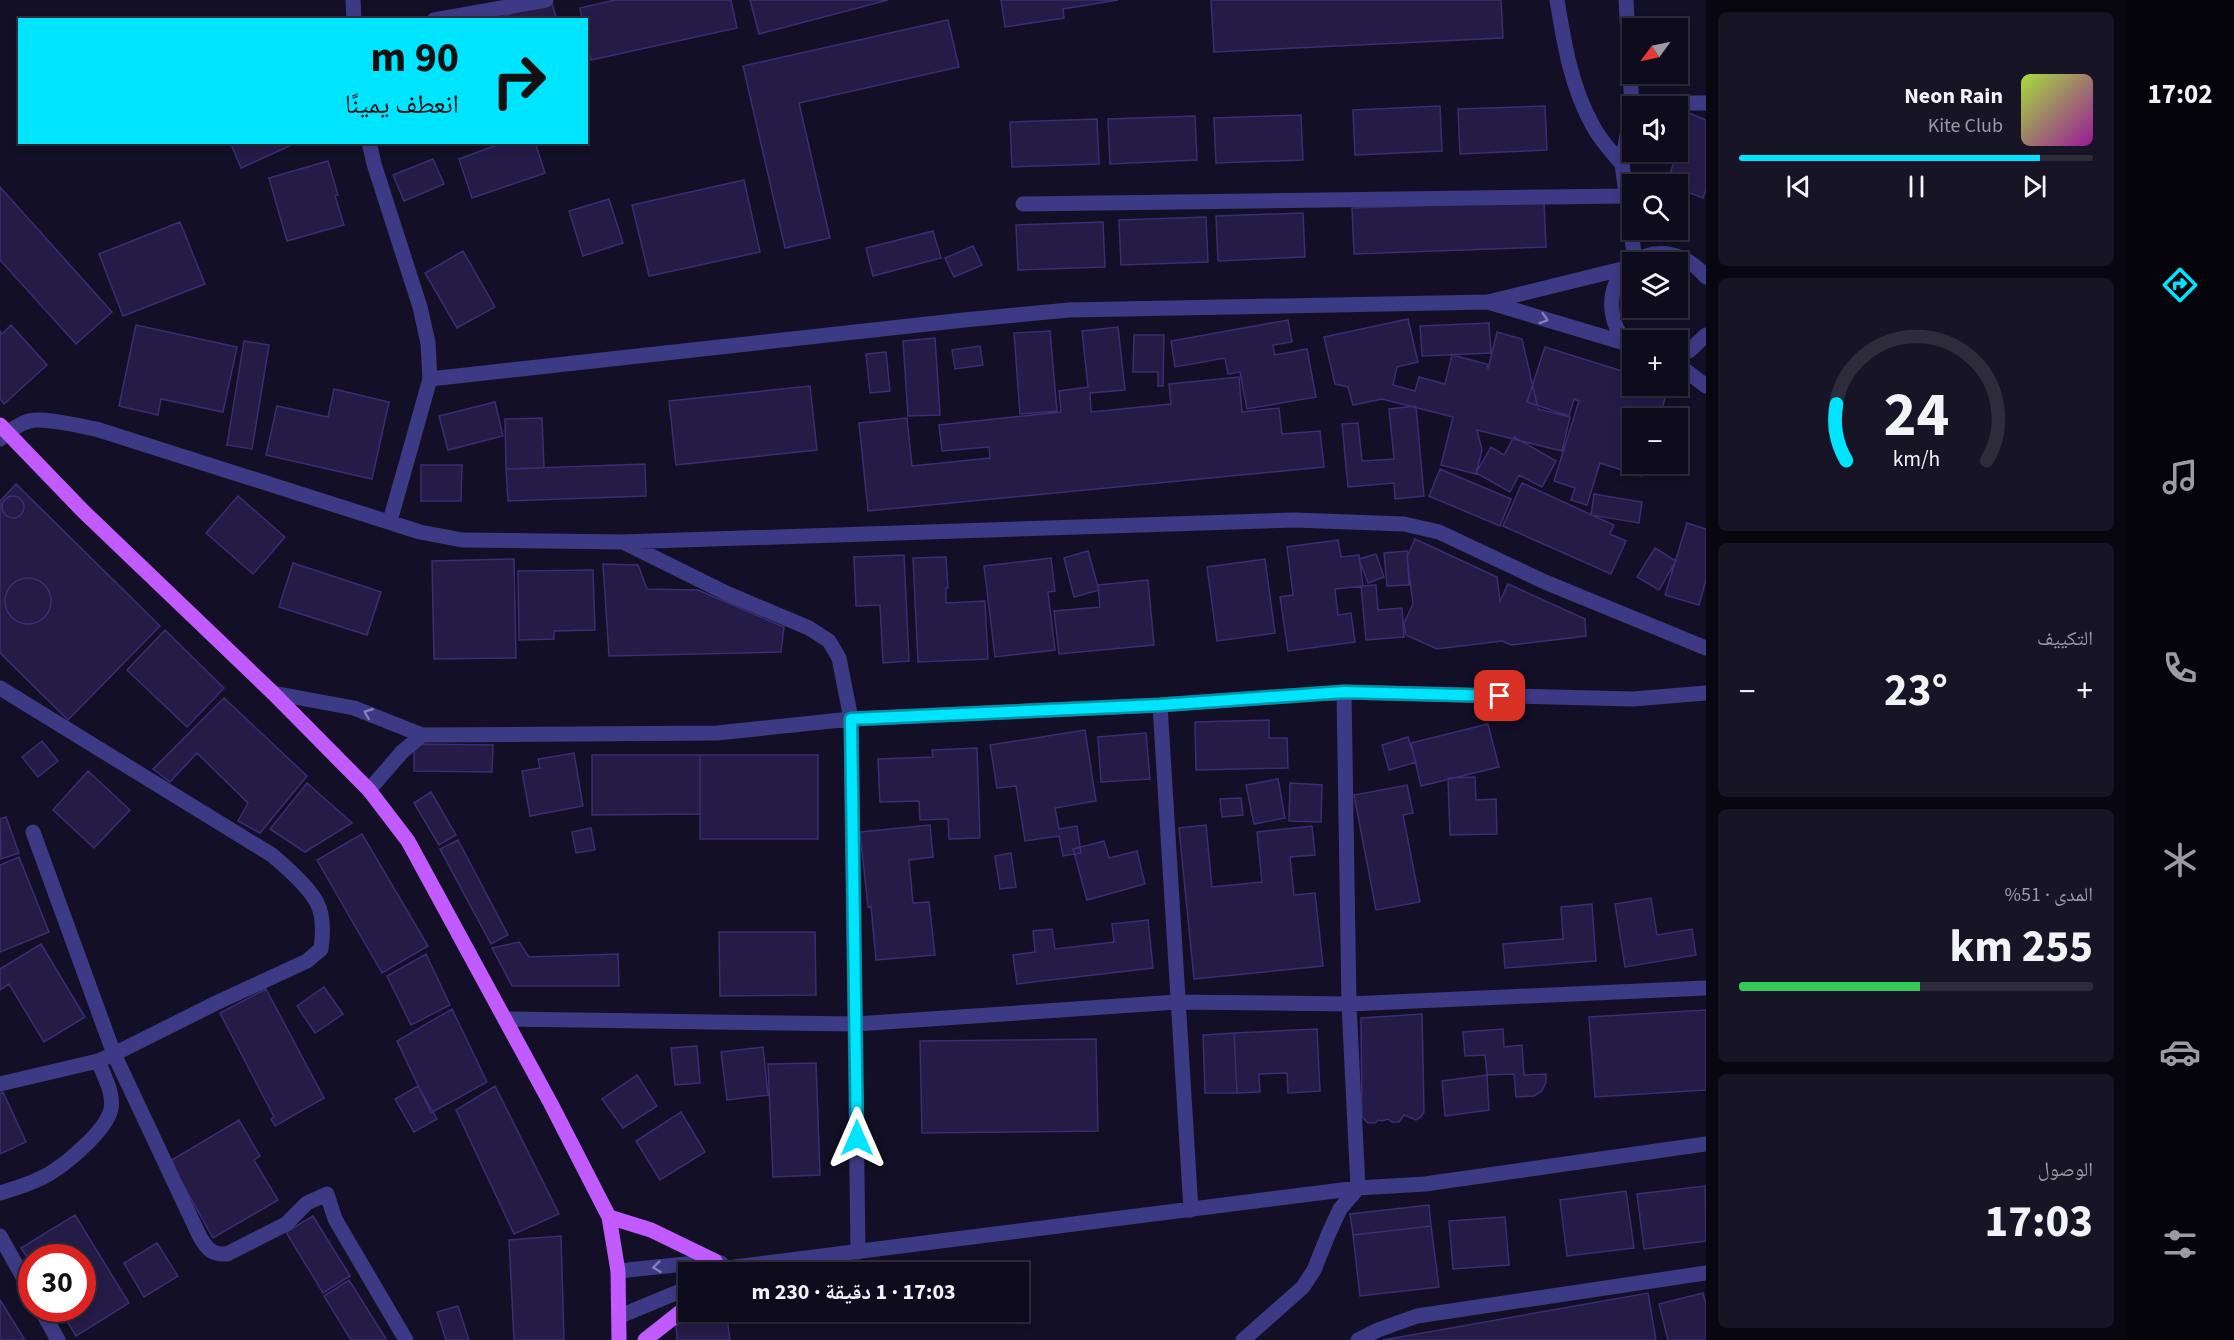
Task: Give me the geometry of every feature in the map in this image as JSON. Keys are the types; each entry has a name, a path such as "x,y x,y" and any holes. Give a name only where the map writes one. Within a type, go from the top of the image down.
{"main road":[{"path":"2,432 273,693 369,790 408,842 551,1104 609,1217 618,1271 620,1340"},
{"path":"609,1217 651,1230 715,1262"},
{"path":"645,1340 678,1315"}],"street":[{"path":"352,0 354,18"},
{"path":"445,18 546,0"},
{"path":"1557,0 1566,52 1578,93 1594,128 1622,164 1624,174"},
{"path":"1626,0 1631,96"},
{"path":"1688,104 1706,103"},
{"path":"369,144 420,307 428,343 430,379 390,521"},
{"path":"1023,204 1622,196"},
{"path":"1688,261 1703,271"},
{"path":"430,379 1069,310 1488,302 1622,266"},
{"path":"1622,276 1614,286 1610,307 1615,327 1622,336"},
{"path":"1488,302 1622,344"},
{"path":"1688,351 1706,335"},
{"path":"1688,372 1706,386"},
{"path":"2,432 30,421 96,429 420,532 462,540 622,542 1294,520 1404,524 1439,532 1545,582 1706,648"},
{"path":"622,542 726,593 809,628 829,641 839,658 851,719 858,1252"},
{"path":"0,688 272,855 290,870 317,903 323,930 321,949 307,961 114,1054 98,1061 0,1084"},
{"path":"273,693 354,708 423,735 717,733 851,719 1160,705 1344,692 1633,699 1706,693"},
{"path":"1243,1340 1303,1287 1314,1270 1340,1209 1358,1188 1349,1004 1344,692"},
{"path":"1160,705 1191,1210"},
{"path":"369,790 402,752 423,735"},
{"path":"33,832 114,1054 207,1249 217,1254 226,1254 286,1224 307,1203 327,1194 335,1219 406,1340"},
{"path":"505,1019 856,1024 1177,1002 1349,1004 1706,988"},
{"path":"0,1194 40,1179 63,1164 105,1123 111,1110 111,1094 98,1061"},
{"path":"769,1262 1358,1188 1425,1184 1706,1144"},
{"path":"0,1236 18,1268"},
{"path":"618,1271 678,1269"},
{"path":"1358,1340 1417,1316 1706,1273"},
{"path":"620,1316 678,1292"},
{"path":"48,1322 58,1340"}],"building":[{"path":"551,0 556,18 499,18"},
{"path":"615,0 731,0 737,28 591,60 588,47 588,18 582,18 580,8"},
{"path":"750,0 888,0 759,34"},
{"path":"1001,0 1118,0 1063,9 1064,18 1005,27"},
{"path":"1211,0 1501,0 1503,38 1214,52"},
{"path":"948,20 959,67 799,103 830,238 785,248 743,66"},
{"path":"1440,106 1442,151 1355,155 1353,110"},
{"path":"1545,106 1547,150 1460,154 1458,109"},
{"path":"1688,112 1706,120 1706,190 1703,198 1688,192 1688,174 1670,174 1674,162 1688,162"},
{"path":"1301,115 1303,160 1216,163 1214,118"},
{"path":"1195,116 1197,160 1110,164 1108,119"},
{"path":"1097,119 1099,164 1012,167 1010,122"},
{"path":"231,144 294,144 241,168"},
{"path":"500,144 536,144 545,173 472,198 459,159"},
{"path":"433,159 444,184 404,201 393,175"},
{"path":"328,161 344,225 287,241 269,178"},
{"path":"744,180 760,252 649,276 632,205"},
{"path":"0,187 112,312 76,344 0,260"},
{"path":"609,199 623,243 583,256 569,211"},
{"path":"1544,201 1546,247 1354,254 1352,208"},
{"path":"1303,213 1305,257 1218,261 1216,216"},
{"path":"1206,217 1208,262 1121,265 1119,220"},
{"path":"180,222 205,284 123,316 99,254"},
{"path":"1103,222 1105,267 1018,270 1016,225"},
{"path":"933,231 941,258 873,276 866,248"},
{"path":"973,246 982,265 954,277 945,258"},
{"path":"463,251 495,307 457,328 425,273"},
{"path":"1408,319 1418,362 1397,367 1393,385 1415,391 1419,377 1445,384 1452,355 1487,364 1488,369 1497,332 1522,339 1538,409 1570,417 1562,451 1477,430 1482,450 1476,474 1441,465 1453,417 1382,399 1353,405 1348,387 1335,384 1324,337"},
{"path":"1288,320 1292,342 1273,345 1275,355 1307,349 1316,397 1247,409 1240,372 1228,374 1225,358 1175,367 1171,341"},
{"path":"1489,323 1491,353 1422,356 1420,326"},
{"path":"11,325 47,365 4,404 0,399 0,331 2,334"},
{"path":"136,325 237,347 223,412 161,399 158,415 119,406"},
{"path":"1118,327 1125,390 1090,393 1091,412 1171,404 1169,384 1239,377 1242,412 1279,408 1282,434 1320,431 1324,467 868,511 859,423 907,418 912,466 990,458 989,447 942,451 939,425 1061,412 1059,391 1088,387 1082,331"},
{"path":"1050,331 1057,411 1020,414 1014,333"},
{"path":"1134,335 1164,335 1163,386 1158,386 1158,372 1133,372"},
{"path":"935,338 940,415 908,416 903,341"},
{"path":"244,341 269,345 252,449 227,445"},
{"path":"980,346 983,365 955,369 952,350"},
{"path":"1545,347 1622,371 1622,396 1666,396 1662,408 1622,408 1622,470 1600,463 1587,505 1571,500 1575,488 1554,481 1579,401 1574,399 1569,416 1527,402"},
{"path":"886,352 890,391 870,393 866,354"},
{"path":"810,386 817,450 676,465 669,401"},
{"path":"334,389 389,402 372,479 266,455 277,406 328,417"},
{"path":"495,402 503,436 448,450 439,416"},
{"path":"1416,406 1424,496 1395,499 1394,483 1348,487 1342,424 1358,423 1362,461 1394,459 1389,409"},
{"path":"542,418 544,468 506,469 505,419"},
{"path":"1514,437 1556,461 1542,487 1519,475 1510,492 1476,473 1491,447 1504,455"},
{"path":"645,464 646,496 508,501 506,469"},
{"path":"421,465 462,465 461,501 421,501"},
{"path":"1440,469 1511,499 1500,526 1429,496"},
{"path":"1522,483 1614,525 1610,534 1626,541 1611,574 1503,526"},
{"path":"16,484 160,626 68,720 0,653 0,501"},
{"path":"1594,494 1642,502 1639,523 1591,515"},
{"path":"13,496 23,503 24,507 17,517 13,518 3,511 2,507 9,497"},
{"path":"238,496 285,537 253,574 206,533"},
{"path":"1687,523 1706,529 1706,580 1699,605 1665,595"},
{"path":"1415,539 1497,577 1500,601 1508,584 1585,619 1586,636 1511,645 1502,641 1437,649 1406,635 1404,623 1413,604 1407,557"},
{"path":"1338,540 1341,557 1359,555 1363,586 1335,589 1338,615 1351,613 1355,642 1288,651 1280,597 1293,595 1287,547"},
{"path":"1655,548 1676,561 1659,590 1637,577"},
{"path":"1088,551 1099,590 1074,597 1064,558"},
{"path":"1407,551 1409,585 1387,586 1384,553"},
{"path":"1376,554 1384,577 1368,583 1359,559"},
{"path":"904,555 909,661 883,663 880,605 856,606 854,557"},
{"path":"946,557 948,588 946,588 946,603 985,601 988,659 918,662 913,558"},
{"path":"1051,558 1055,591 1048,592 1055,650 995,657 984,566"},
{"path":"514,559 516,658 434,659 432,561"},
{"path":"1265,559 1275,633 1217,641 1207,567"},
{"path":"293,563 381,592 367,635 279,607"},
{"path":"603,564 638,565 647,589 698,590 784,627 781,652 609,656"},
{"path":"593,570 595,630 554,631 554,639 519,640 518,571"},
{"path":"28,578 44,585 51,601 44,617 28,624 12,617 5,601 12,585"},
{"path":"1148,580 1154,645 1059,654 1054,611 1100,607 1098,585"},
{"path":"1376,585 1378,610 1402,608 1404,637 1366,640 1361,586"},
{"path":"165,630 224,688 187,727 127,670"},
{"path":"224,698 307,776 260,833 238,821 248,803 197,753 170,782 153,769"},
{"path":"1269,720 1269,738 1287,738 1288,768 1196,770 1195,722"},
{"path":"1488,724 1499,767 1421,786 1411,743"},
{"path":"1085,730 1096,801 1055,808 1059,829 1077,826 1081,853 1063,856 1059,836 1025,841 1016,786 997,788 990,745"},
{"path":"1146,733 1150,779 1101,782 1098,737"},
{"path":"1408,737 1416,762 1389,770 1382,745"},
{"path":"42,741 58,761 38,777 22,757"},
{"path":"414,744 493,745 492,772 414,771"},
{"path":"977,748 980,838 949,839 948,819 920,820 919,801 880,802 878,759 933,757 932,750"},
{"path":"574,753 583,806 530,816 522,771 540,768 538,759"},
{"path":"592,755 700,755 700,814 592,815"},
{"path":"700,755 818,755 818,839 700,839"},
{"path":"88,771 130,810 94,848 53,810"},
{"path":"1475,777 1476,800 1496,799 1497,834 1450,835 1448,778"},
{"path":"1278,779 1285,818 1254,824 1246,785"},
{"path":"307,783 352,823 305,852 270,829"},
{"path":"1290,783 1322,785 1321,822 1289,821"},
{"path":"1407,785 1413,813 1403,815 1420,902 1376,910 1354,795"},
{"path":"431,792 456,835 439,845 414,803"},
{"path":"1241,798 1243,815 1222,817 1220,799"},
{"path":"6,817 19,853 1,859 0,819"},
{"path":"930,825 933,857 909,860 913,903 929,902 935,955 876,960 860,832"},
{"path":"1206,825 1212,887 1262,882 1257,832 1312,826 1315,855 1290,857 1294,895 1315,893 1323,966 1194,979 1179,828"},
{"path":"591,828 595,850 576,853 572,832"},
{"path":"362,834 428,946 382,973 317,860"},
{"path":"458,840 508,935 491,944 440,849"},
{"path":"1104,841 1109,858 1137,851 1145,884 1087,900 1073,849"},
{"path":"1011,853 1016,887 1000,889 995,856"},
{"path":"19,857 49,932 0,952 0,865"},
{"path":"1651,898 1657,935 1692,929 1696,955 1625,967 1615,904"},
{"path":"1592,904 1596,961 1505,968 1503,944 1563,939 1561,907"},
{"path":"1148,920 1153,968 1017,984 1013,955 1035,952 1033,931 1052,929 1055,949 1114,942 1112,924"},
{"path":"719,932 815,932 816,995 720,996"},
{"path":"519,942 529,957 618,954 619,986 512,986 492,948"},
{"path":"41,944 85,1017 44,1042 9,984 0,990 0,969"},
{"path":"426,954 450,1005 411,1025 387,976"},
{"path":"324,987 343,1014 315,1033 297,1006"},
{"path":"266,989 324,1098 275,1126 271,1119 274,1117 220,1013"},
{"path":"452,1009 487,1082 431,1113 397,1041"},
{"path":"1706,1010 1706,1090 1595,1097 1589,1017"},
{"path":"1422,1014 1424,1112 1416,1120 1404,1115 1399,1122 1392,1122 1388,1119 1368,1123 1362,1117 1361,1018"},
{"path":"1317,1029 1320,1091 1288,1093 1287,1073 1259,1074 1260,1092 1237,1093 1234,1033"},
{"path":"1503,1029 1504,1047 1522,1045 1524,1075 1546,1074 1546,1082 1542,1091 1534,1096 1516,1097 1514,1074 1487,1075 1485,1055 1465,1056 1463,1032"},
{"path":"1234,1033 1237,1093 1205,1093 1203,1035"},
{"path":"1096,1039 1098,1131 922,1133 920,1041"},
{"path":"697,1046 700,1083 675,1085 671,1048"},
{"path":"763,1047 768,1095 727,1100 721,1052"},
{"path":"816,1063 820,1175 773,1177 768,1064"},
{"path":"637,1075 657,1106 623,1128 602,1099"},
{"path":"1487,1075 1489,1110 1445,1116 1442,1081"},
{"path":"418,1086 437,1119 414,1132 395,1099"},
{"path":"495,1086 559,1214 514,1234 456,1110"},
{"path":"3,1092 26,1142 0,1154 0,1094"},
{"path":"681,1112 705,1152 660,1180 636,1141"},
{"path":"239,1120 260,1156 254,1160 278,1200 213,1238 170,1161"},
{"path":"1705,1186 1706,1241 1644,1249 1637,1194"},
{"path":"1626,1191 1634,1248 1567,1256 1560,1200"},
{"path":"1429,1205 1431,1226 1353,1235 1350,1214"},
{"path":"75,1215 93,1244 28,1244"},
{"path":"313,1216 350,1276 323,1293 286,1232"},
{"path":"1505,1217 1509,1265 1453,1269 1449,1221"},
{"path":"1431,1226 1439,1287 1360,1296 1353,1235"},
{"path":"1431,1226 1439,1287 1360,1296 1353,1235"},
{"path":"561,1236 564,1340 514,1340 509,1240"},
{"path":"157,1243 178,1276 144,1297 124,1263"},
{"path":"96,1249 129,1303 76,1336 68,1322 96,1322"},
{"path":"349,1280 385,1340 351,1340 324,1296"},
{"path":"1648,1293 1656,1340 1383,1340"},
{"path":"1703,1293 1706,1304 1706,1340 1668,1340 1659,1304"},
{"path":"0,1300 25,1340 0,1340"},
{"path":"458,1306 469,1340 446,1340 437,1312"},
{"path":"728,1322 730,1340 677,1340 676,1324"}],"route":[{"path":"857,1138 851,719 1160,705 1344,692 1500,696"}]}
